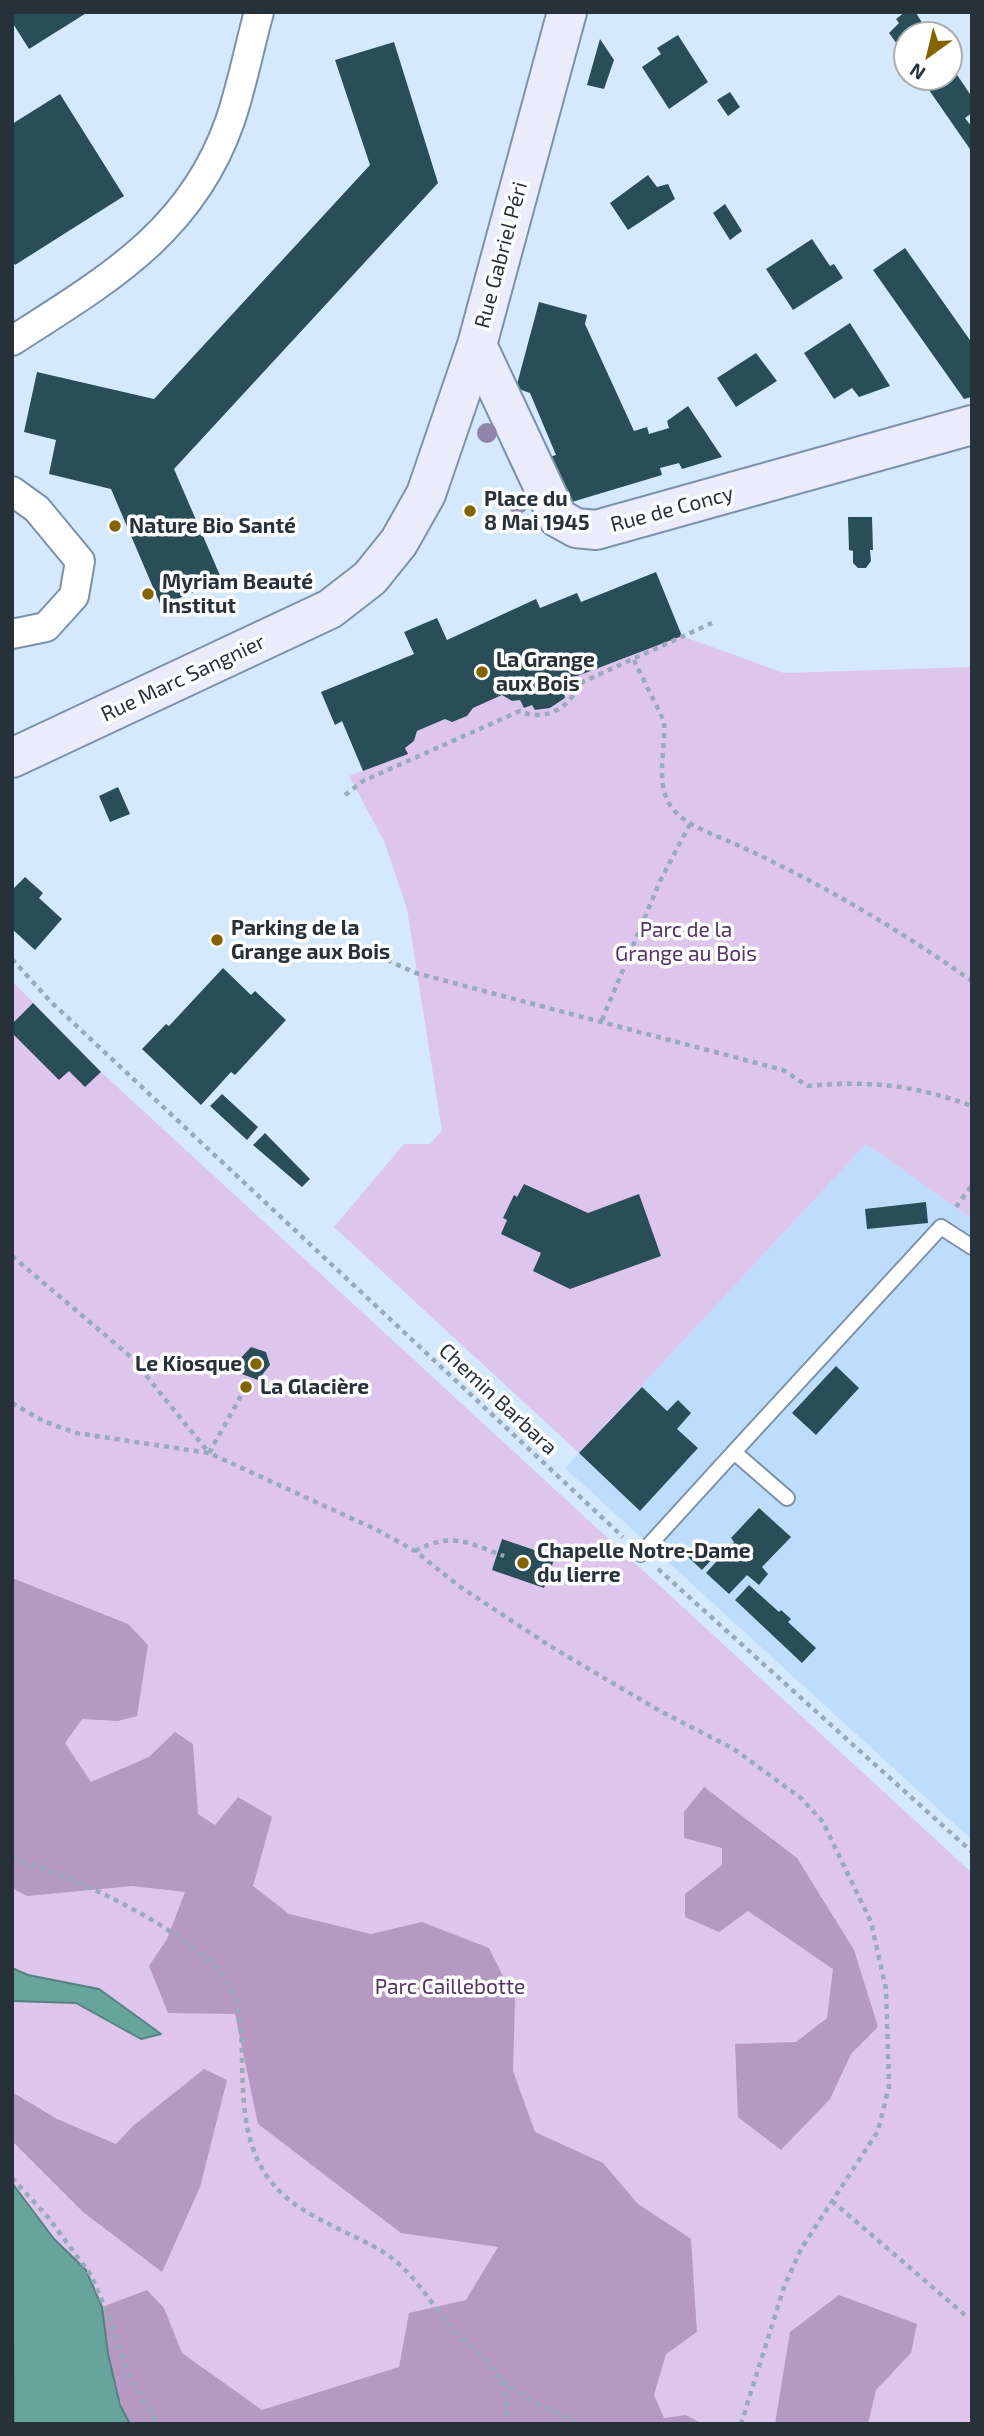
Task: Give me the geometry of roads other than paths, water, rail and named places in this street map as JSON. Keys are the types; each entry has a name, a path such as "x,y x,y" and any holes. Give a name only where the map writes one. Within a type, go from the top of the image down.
{"street":[{"path":"12,341 107,280 147,248 195,192 214,160 230,121 259,12"},
{"name":"Rue Gabriel Péri","path":"426,494 477,345 567,12"},
{"name":"Rue de Concy","path":"477,345 558,518 576,528 596,530 972,425"},
{"path":"12,491 37,509 80,561 74,596 46,627 12,634"},
{"name":"Rue Marc Sangnier","path":"12,758 330,609 370,578 399,542 426,494"}],"lane":[{"path":"641,1554 941,1227 972,1247"},
{"path":"734,1452 788,1498"}],"place":[{"name":"Place du 8 Mai 1945","path":"470,511"},
{"name":"Nature Bio Santé","path":"115,526"},
{"name":"Myriam Beauté Institut","path":"148,594"},
{"name":"La Grange aux Bois","path":"482,672"},
{"name":"Parking de la Grange aux Bois","path":"217,940"},
{"name":"Le Kiosque","path":"256,1364"},
{"name":"La Glacière","path":"246,1387"},
{"name":"Chapelle Notre-Dame du lierre","path":"523,1563"}],"park label":[{"name":"Parc de la Grange au Bois","path":"686,942"},
{"name":"Parc Caillebotte","path":"450,1987"}]}
